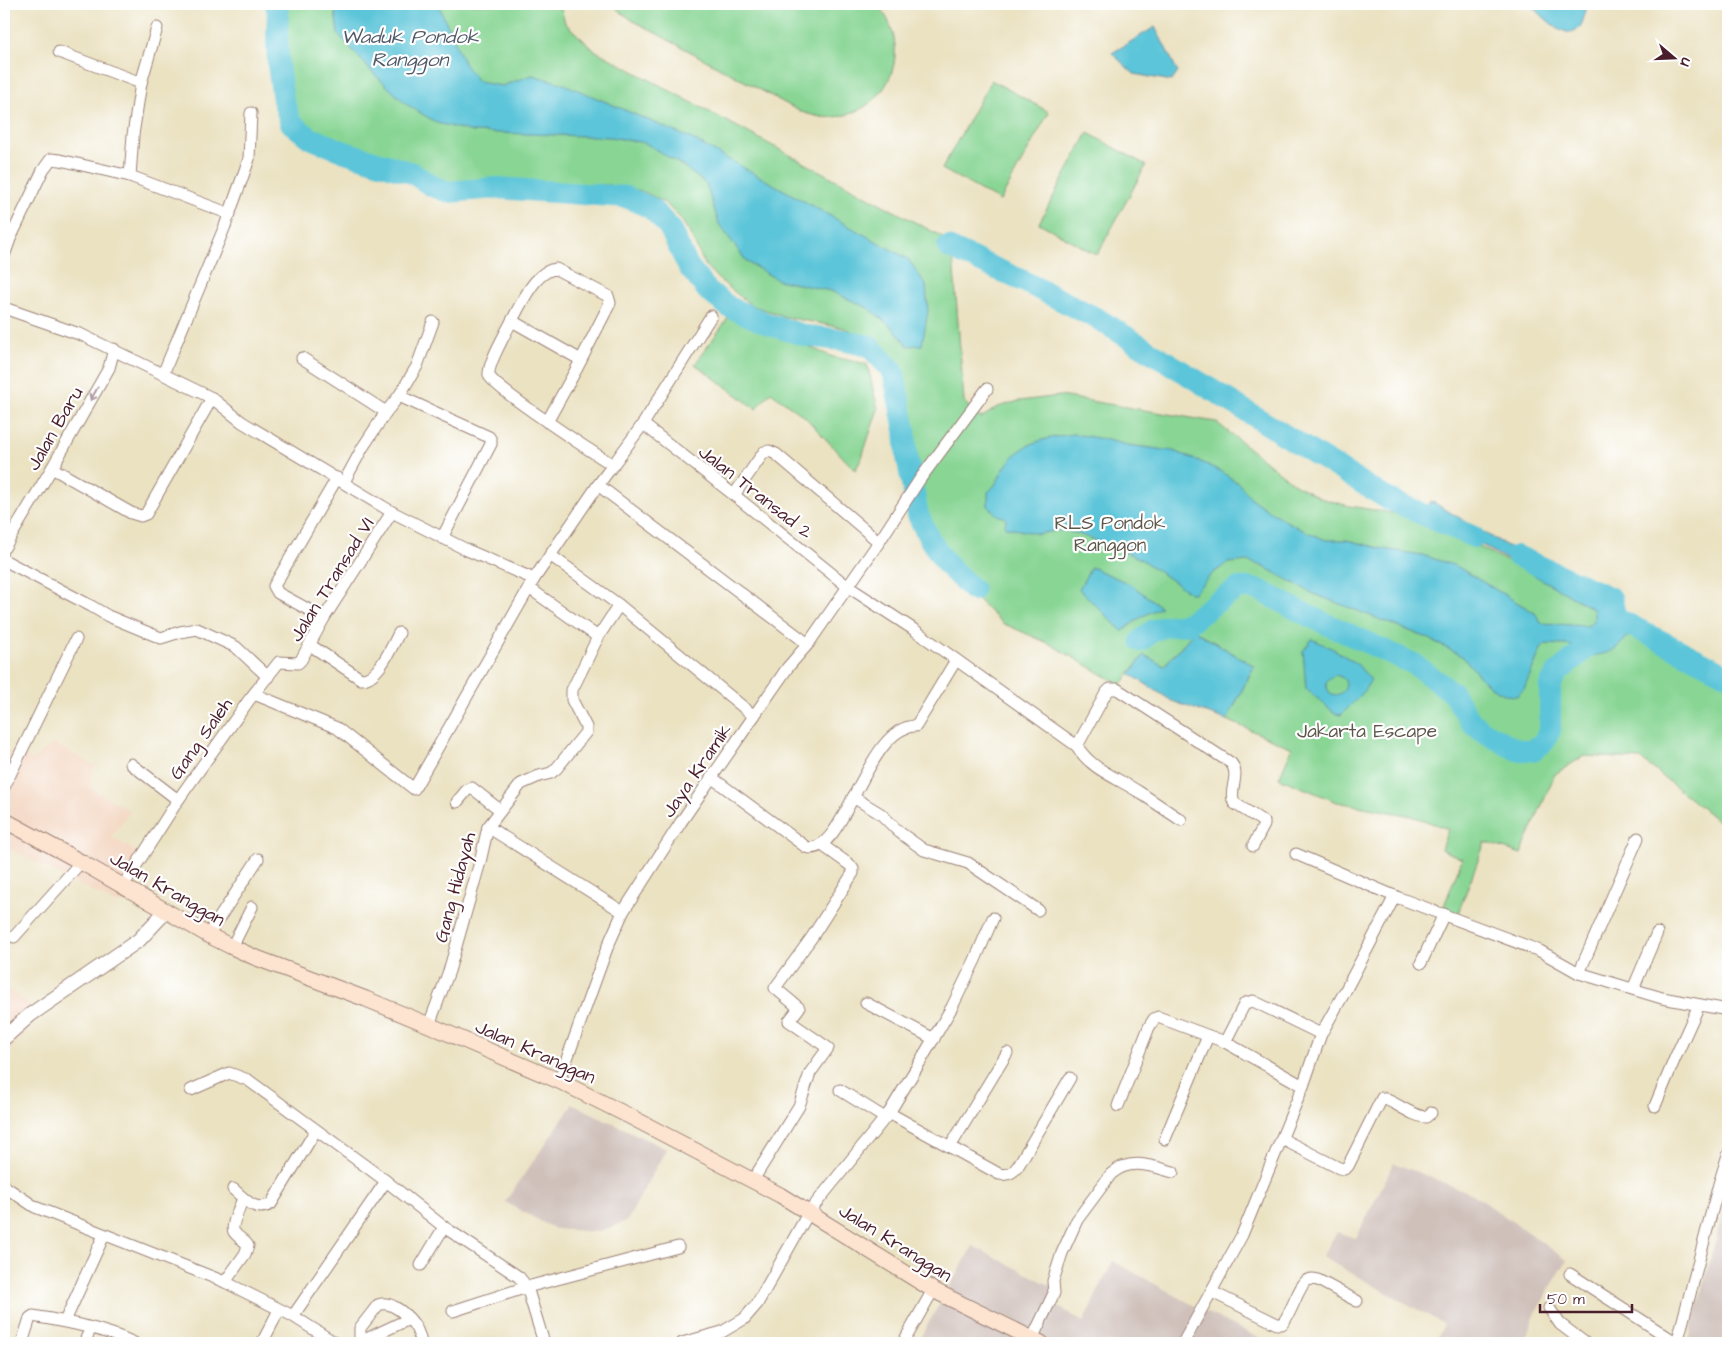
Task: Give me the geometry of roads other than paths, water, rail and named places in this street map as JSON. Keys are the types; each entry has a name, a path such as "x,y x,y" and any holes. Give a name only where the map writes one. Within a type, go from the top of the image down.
{"main road":[{"name":"Jalan Kranggan","path":"4,820 232,947 429,1025 559,1082 753,1180 809,1212 933,1290 1036,1341"}],"street":[{"path":"130,176 133,135 141,83 157,28"},
{"path":"59,52 141,83"},
{"path":"163,374 230,214 249,158 251,113"},
{"path":"4,256 7,238 43,170 51,159 130,176 230,214"},
{"path":"547,422 610,303 608,296 556,269 550,269 540,276 512,321 489,369 490,379 547,422 613,465"},
{"path":"4,308 82,335 212,398 242,422 392,512 532,584 598,637"},
{"path":"532,584 598,485 643,424 711,316"},
{"path":"512,321 581,360"},
{"path":"324,618 278,593 274,586 341,480 386,412 399,396 417,366 434,322"},
{"name":"Jalan Baru","path":"4,548 109,368 114,349"},
{"path":"302,358 386,412"},
{"name":"Jaya Kramik","path":"559,1082 607,948 623,912 711,777 788,667 808,644 879,542 905,500 987,389"},
{"path":"399,396 489,437 491,440 491,444 442,538"},
{"path":"52,468 131,512 141,516 146,514 212,398"},
{"name":"Jalan Transad 2","path":"643,424 847,586 913,629 1077,746 1091,763 1140,792 1181,820"},
{"path":"734,495 764,452 769,451 776,454 879,542"},
{"path":"598,485 808,644"},
{"name":"Jalan Transad VI","path":"254,694 279,662 298,663 324,618 392,512"},
{"path":"550,555 619,605 754,716"},
{"path":"4,560 108,616 161,638 197,629 236,647 268,677"},
{"name":"Gang Saleh","path":"123,886 178,800 254,694 337,728 414,789 532,584"},
{"name":"Gang Hidayah","path":"429,1025 449,971 488,827 521,784 556,769 586,732 586,727 572,700 572,690 598,637 619,605"},
{"path":"310,645 361,679 367,680 379,668 400,633"},
{"path":"4,787 76,639"},
{"path":"711,777 806,847 816,848 822,845 836,830 872,763 894,735 906,727 916,726 956,660"},
{"path":"1077,746 1106,693 1110,689 1117,689 1232,763 1236,771 1232,793 1234,803 1264,822 1253,846"},
{"path":"131,764 178,800"},
{"path":"457,802 472,788 500,810"},
{"path":"853,797 881,814 899,832 924,850 968,864 1038,910"},
{"path":"488,827 623,912"},
{"path":"1579,973 1638,838"},
{"path":"753,1180 799,1106 810,1073 828,1048 789,1021 799,1008 775,988 812,937 853,873 850,865 822,845"},
{"path":"1296,854 1395,896 1540,951 1579,973 1682,1003 1728,1010"},
{"path":"208,935 258,859"},
{"path":"14,937 81,862"},
{"path":"1183,1343 1242,1235 1303,1086 1321,1034 1395,896"},
{"path":"232,947 252,908"},
{"path":"4,1038 30,1015 138,940 166,911"},
{"path":"1421,963 1444,914"},
{"path":"682,1343 722,1332 744,1319 764,1294 809,1212 887,1115 934,1039 971,967 992,918"},
{"path":"1633,989 1657,933"},
{"path":"1225,1042 1246,1003 1253,1001 1321,1034"},
{"path":"866,1003 934,1039"},
{"path":"1655,1106 1699,1005"},
{"path":"1118,1106 1148,1027 1154,1018 1158,1017 1225,1042 1303,1086"},
{"path":"1165,1139 1208,1036"},
{"path":"950,1147 1007,1053"},
{"path":"190,1090 229,1073 248,1080 386,1181 444,1227 515,1273 527,1287 544,1343"},
{"path":"840,1090 1003,1175 1013,1173 1018,1166 1070,1078"},
{"path":"1282,1139 1344,1169 1348,1166 1382,1098 1421,1117 1426,1117 1431,1113"},
{"path":"233,1189 256,1207 265,1207 271,1204 316,1130"},
{"path":"1570,1274 1677,1343 1728,1155"},
{"path":"1036,1341 1054,1293 1053,1281 1062,1253 1077,1220 1111,1174 1117,1168 1127,1164 1138,1163 1148,1164 1173,1172"},
{"path":"293,1316 386,1181"},
{"path":"4,1186 35,1207 225,1282 293,1316 335,1343"},
{"path":"225,1282 245,1254 248,1246 234,1232 233,1226 243,1198"},
{"path":"421,1265 444,1227"},
{"path":"65,1321 104,1235"},
{"path":"453,1310 527,1287 678,1247"},
{"path":"1212,1292 1277,1324 1282,1324 1286,1319 1303,1285 1312,1278 1357,1301"},
{"path":"902,1343 933,1290"},
{"path":"409,1319 359,1343 360,1328 378,1305 383,1303 388,1304 409,1319 415,1326 421,1343"},
{"path":"1549,1308 1560,1324 1585,1343"},
{"path":"262,1343 279,1310"},
{"path":"22,1343 30,1318 34,1316 91,1328 113,1334 134,1343"},
{"path":"84,1343 91,1328"}],"water":[{"name":"Waduk Pondok Ranggon","path":"334,4 438,4 465,65 479,82 502,86 532,75 564,84 690,138 908,259 926,285 928,311 922,345 908,346 894,329 870,309 831,291 778,280 747,262 719,224 706,184 683,166 645,143 610,137 473,132 437,123 406,104 372,72 338,34"},
{"path":"1531,4 1588,4 1580,27 1575,32 1568,32 1554,26"},
{"path":"1155,27 1178,72 1172,81 1134,74 1112,53"},
{"path":"1073,434 1127,445 1173,451 1197,460 1222,472 1239,484 1252,499 1300,529 1326,540 1347,540 1383,549 1422,555 1456,566 1535,613 1541,623 1587,626 1593,621 1593,609 1424,512 1431,501 1607,605 1674,638 1670,645 1646,633 1633,631 1617,647 1607,653 1585,657 1579,646 1546,644 1541,649 1524,689 1517,696 1506,695 1491,687 1463,657 1428,638 1314,594 1262,566 1247,561 1228,563 1213,573 1194,593 1190,593 1139,558 1076,533 1060,530 1038,534 1005,527 1006,518 997,515 988,506 988,492 992,489 1005,467 1012,458 1027,446 1043,440"},
{"path":"1091,567 1132,585 1161,607 1143,616 1122,631 1079,589"},
{"path":"1195,631 1254,666 1227,720 1172,701 1130,674 1144,655 1164,666"},
{"path":"1312,639 1335,650 1357,664 1371,680 1361,695 1341,715 1336,714 1306,689 1303,651","holes":["1335,675 1342,678 1346,686 1344,690 1336,695 1332,694 1326,685 1327,681"]}],"waterway":[{"path":"276,4 278,13 278,65 283,100 291,123 310,138 345,152 412,173 432,186 449,192 496,188 626,197 651,208 669,227 688,266 708,291 729,307 768,324 806,336 842,340 869,346 893,371 905,430 907,457 918,515 929,538 947,565 973,590"},
{"path":"948,247 1023,281 1098,319 1386,498 1474,537"},
{"path":"1517,556 1611,598 1616,618 1728,675"},
{"path":"1141,641 1152,631 1166,626 1188,624 1215,603 1239,588 1261,591 1309,616 1414,664 1453,693 1471,722 1484,732 1517,750 1533,750 1544,742 1550,730 1550,685 1558,672 1604,633"}],"park label":[{"name":"RLS Pondok Ranggon","path":"1110,533"},
{"name":"Jakarta Escape","path":"1367,730"}]}
